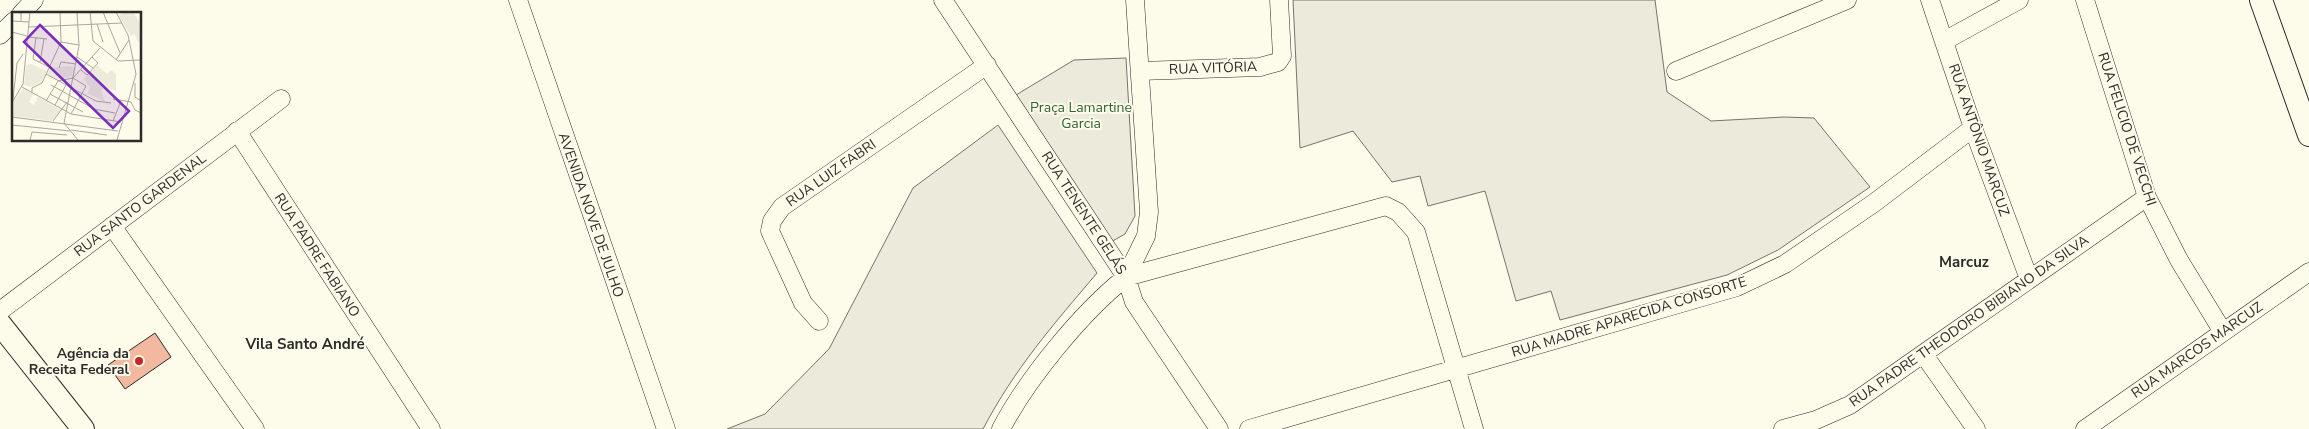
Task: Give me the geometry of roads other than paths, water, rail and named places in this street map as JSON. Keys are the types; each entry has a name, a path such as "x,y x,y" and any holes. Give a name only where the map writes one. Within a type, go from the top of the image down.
{"main road":[{"path":"2261,0 2309,135"},
{"path":"0,324 83,429"}],"street":[{"path":"23,12 34,0"},
{"name":"AVENIDA NOVE DE JULHO","path":"518,0 666,429"},
{"name":"RUA TENENTE GELÁS","path":"943,0 1126,277 1134,302 1219,429"},
{"path":"1126,277 1146,236 1149,212 1135,0"},
{"name":"RUA VITÓRIA","path":"1140,71 1270,66 1282,56 1279,0"},
{"path":"1676,71 1847,0"},
{"name":"RUA ANTÔNIO MARCUZ","path":"1930,0 1973,128 2029,279"},
{"path":"1944,41 2019,0"},
{"name":"RUA FELICIO DE VECCHI","path":"2085,0 2147,197 2179,260 2223,332"},
{"path":"0,35 12,23"},
{"name":"RUA LUIZ FABRI","path":"819,321 803,303 770,231 772,221 782,207 987,64"},
{"name":"RUA SANTO GARDENAL","path":"0,311 280,98"},
{"name":"RUA MADRE APARECIDA CONSORTE","path":"1249,429 1737,287 1785,264 1874,203 1973,128"},
{"name":"RUA PADRE FABIANO","path":"237,131 431,429"},
{"name":"RUA PADRE THEODORO BIBIANO DA SILVA","path":"1783,429 1816,420 1850,405 2147,197"},
{"path":"1001,429 1012,408 1038,372 1102,296 1126,277 1386,206 1398,212 1416,232 1474,429"},
{"path":"112,226 254,429"},
{"name":"RUA MARCOS MARCUZ","path":"2085,429 2309,272"},
{"path":"1924,355 1976,429"}],"place":[{"name":"Agência da Receita Federal","path":"139,361"}],"district":[{"name":"Marcuz","path":"1964,262"},
{"name":"Vila Santo André","path":"305,344"}],"park label":[{"name":"Praça Lamartine Garcia","path":"1081,116"}]}
